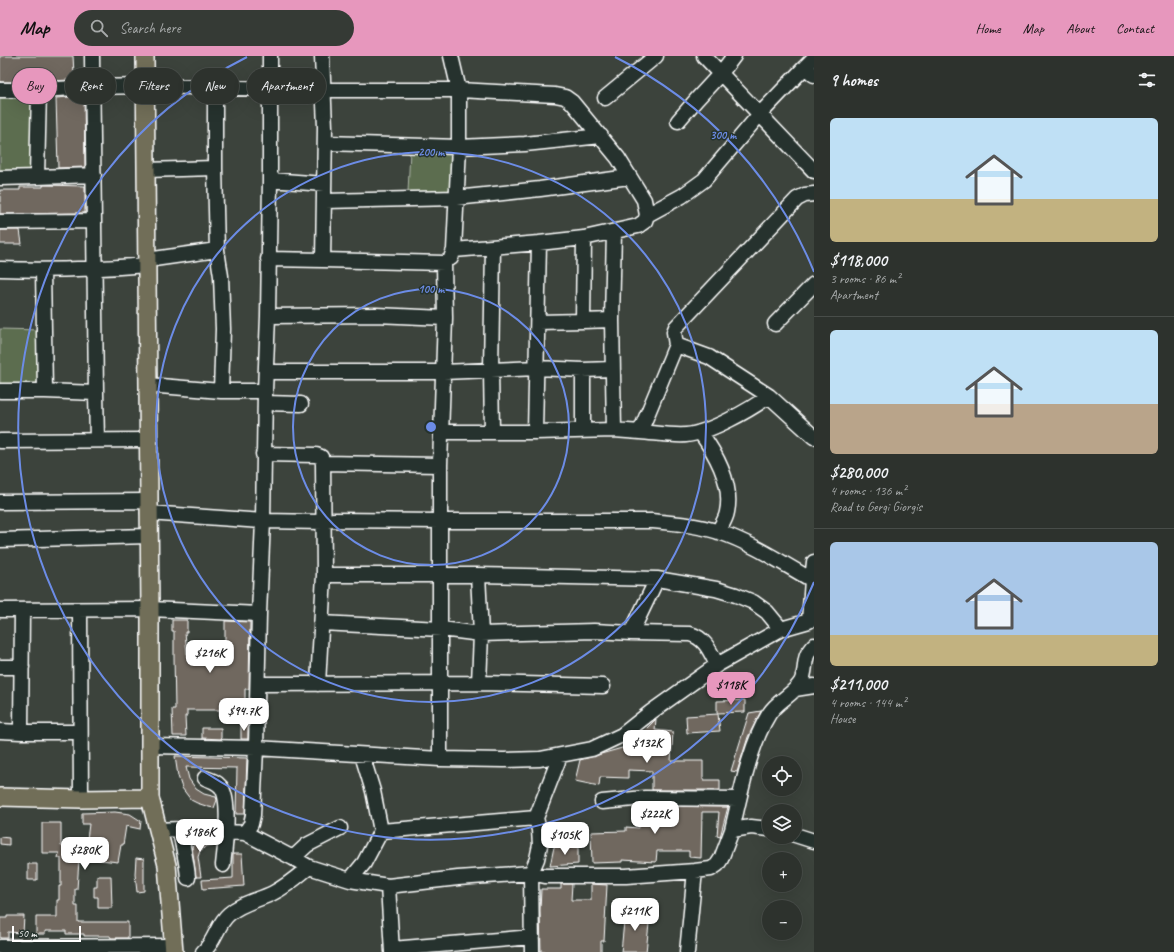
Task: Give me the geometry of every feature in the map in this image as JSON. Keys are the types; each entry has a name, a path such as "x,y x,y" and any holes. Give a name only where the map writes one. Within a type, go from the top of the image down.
{"main road":[{"path":"145,56 145,68"},
{"path":"145,104 149,440 150,798 167,865 174,949"},
{"path":"0,797 81,799 150,798"}],"street":[{"path":"92,56 92,68"},
{"path":"270,56 270,68"},
{"path":"322,56 322,68"},
{"path":"268,259 444,263 450,259 454,250 459,90 451,56"},
{"path":"606,98 656,56"},
{"path":"704,56 814,171"},
{"path":"678,121 721,73 734,56"},
{"path":"454,250 584,238 638,226 645,221 647,216 682,196 704,180 760,114 811,67"},
{"path":"0,90 12,90"},
{"path":"326,90 459,90 555,95 564,97 572,102 618,158 644,200 647,216"},
{"path":"37,177 39,104"},
{"path":"93,104 93,221 97,440"},
{"path":"215,104 217,250 221,276 223,329 221,391"},
{"path":"245,833 251,824 253,815 259,614 264,521 270,180 269,104"},
{"path":"323,260 325,201 324,104"},
{"path":"325,143 458,147 525,144 601,136"},
{"path":"146,170 215,168"},
{"path":"0,178 94,176"},
{"path":"325,201 456,198 525,191 629,176"},
{"path":"270,180 324,184"},
{"path":"640,432 676,345 674,332 676,327 797,199 805,195 814,194"},
{"path":"0,222 93,221"},
{"path":"614,232 612,320 614,430"},
{"path":"583,321 584,238"},
{"path":"535,432 539,243"},
{"path":"492,432 491,370 493,247"},
{"path":"0,270 95,269 147,263 217,250"},
{"path":"440,759 440,465 445,318 444,263"},
{"path":"43,270 46,391"},
{"path":"775,324 814,284"},
{"path":"268,316 376,315 445,318"},
{"path":"538,322 612,320"},
{"path":"676,345 709,357 769,396 813,433"},
{"path":"266,372 442,372 537,368 583,370 612,369"},
{"path":"583,370 583,431"},
{"path":"148,385 221,391 301,404"},
{"path":"0,391 96,393"},
{"path":"441,432 614,430 686,435 700,432 751,408 769,396"},
{"path":"700,432 710,446 724,475 728,492 727,513 718,532"},
{"path":"0,440 149,440"},
{"path":"264,454 316,455 321,457 323,463 324,576 318,684"},
{"path":"323,463 440,465"},
{"path":"0,502 149,507 264,521 652,521 683,524 718,532 756,548 812,580"},
{"path":"0,540 149,536"},
{"path":"151,746 256,748 440,759 540,759 560,756 592,748 622,735 717,665 781,629 811,622 814,562"},
{"path":"324,576 478,576 657,579 716,588 736,595 753,602 766,612 781,629"},
{"path":"478,576 481,634 479,683"},
{"path":"631,633 657,579"},
{"path":"0,610 150,609 259,614"},
{"path":"21,732 22,610"},
{"path":"80,610 81,799"},
{"path":"321,623 440,629 481,634 594,631 690,634 698,636 706,644 717,665"},
{"path":"159,830 180,829 245,833 293,858 308,868 350,880 388,886 458,878 530,873 545,876 619,876 711,869 717,865 721,859 732,830 739,799 755,744 768,714 775,705 795,689 801,681 804,674 806,656 814,646"},
{"path":"0,667 22,667"},
{"path":"258,684 479,683 603,686"},
{"path":"795,689 814,686"},
{"path":"0,731 80,732"},
{"path":"350,880 364,863 381,831 373,791 362,755"},
{"path":"532,952 530,873 537,859 540,845 536,818 560,756"},
{"path":"205,778 216,782 222,787 225,796 227,831 223,865"},
{"path":"602,802 645,798 739,799"},
{"path":"381,831 536,818"},
{"path":"293,858 308,845 340,828"},
{"path":"180,829 182,844 186,856 188,878"},
{"path":"732,830 762,829"},
{"path":"802,837 814,841"},
{"path":"203,952 211,944 228,915 239,907 261,899 286,885 308,868"},
{"path":"687,952 695,871"},
{"path":"388,886 392,950 532,936"},
{"path":"0,947 20,950 174,949"}],"green space":[{"path":"0,98 12,98 12,104 41,104 40,171 0,170"},
{"path":"410,150 457,152 456,193 408,192"},
{"path":"0,329 42,330 41,387 0,386"}],"building":[{"path":"0,56 73,56 74,68 65,68 65,80 57,81 57,68 12,68 12,82 0,82"},
{"path":"65,97 65,104 84,104 85,167 58,168 57,98"},
{"path":"43,185 85,186 85,213 0,214 0,190 20,190 20,187 43,187"},
{"path":"0,230 20,230 22,244 0,244"},
{"path":"172,620 187,620 187,632 185,632 187,654 225,654 225,621 250,622 249,689 245,689 245,710 187,710 187,716 185,716 186,736 173,736 172,709 175,709 174,631 172,631"},
{"path":"745,700 745,712 717,713 717,701"},
{"path":"761,711 748,737 737,772 731,771 749,713"},
{"path":"718,714 720,731 687,733 686,716"},
{"path":"656,719 655,730 673,732 671,761 703,761 703,780 720,780 720,790 652,790 652,771 628,770 628,778 600,777 599,786 575,781 580,760 629,746"},
{"path":"241,724 248,724 248,739 241,739"},
{"path":"202,728 221,728 221,739 202,738"},
{"path":"175,756 247,758 245,814 236,814 237,768 186,767 189,779 196,789 204,794 216,797 217,800 214,808 191,800 182,788 178,776"},
{"path":"640,807 728,807 720,837 717,836 719,812 702,812 701,858 689,857 689,851 657,851 656,862 622,860 622,862 592,863 591,832 626,831 626,827 639,828"},
{"path":"115,812 130,814 141,821 140,829 126,826 118,862 84,858 84,860 79,860 77,889 75,889 75,906 78,906 78,922 128,922 128,938 66,934 66,931 45,931 45,934 36,934 36,917 57,917 57,900 59,900 59,886 61,886 61,858 58,858 59,853 42,853 42,823 61,823 61,846 86,847 89,824 82,824 82,813"},
{"path":"0,837 9,838 9,845 0,844"},
{"path":"199,839 215,840 214,845 207,846 200,851 198,857 201,877 196,877 192,847"},
{"path":"554,847 578,847 578,864 550,866"},
{"path":"233,854 242,854 244,886 203,889 202,880 233,878"},
{"path":"136,858 144,859 144,891 137,892 135,874"},
{"path":"28,864 37,864 37,880 28,880"},
{"path":"97,876 111,876 112,908 98,908 98,897 94,897 94,887 97,887"},
{"path":"561,884 572,884 571,900 591,900 591,884 607,885 604,941 601,941 601,952 541,952 541,889 561,889"},
{"path":"625,912 650,914 646,952 621,952"},
{"path":"7,916 24,916 23,933 8,932 8,938 0,938 0,918 7,918"}]}
